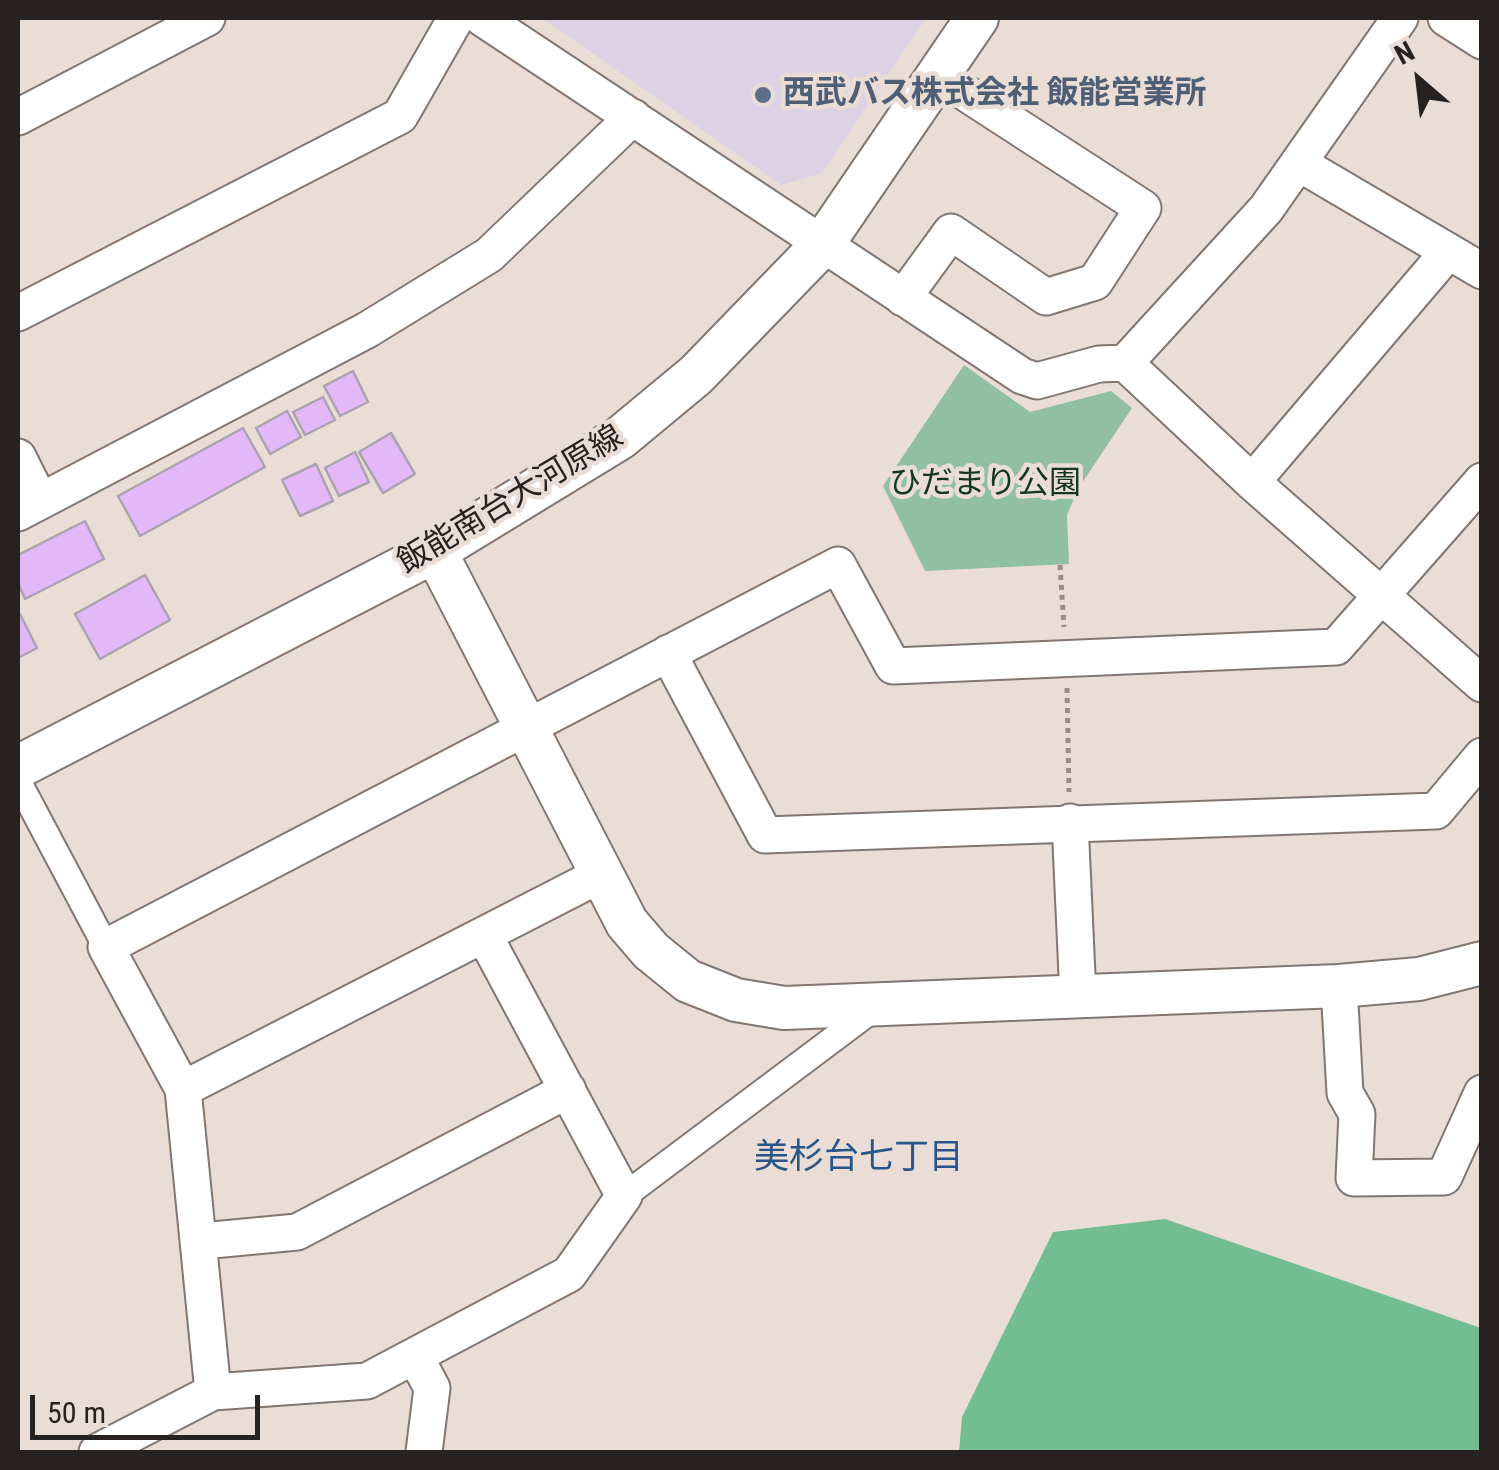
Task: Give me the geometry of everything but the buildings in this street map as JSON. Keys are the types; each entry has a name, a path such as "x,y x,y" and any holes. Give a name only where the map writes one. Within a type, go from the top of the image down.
{"street":[{"path":"18,117 207,18"},
{"path":"18,313 400,116 456,18"},
{"path":"482,18 1022,376 1037,381 1099,364 1125,363 1266,209 1400,18"},
{"name":"飯能南台大河原線","path":"18,767 435,552 620,438 696,375 822,245 977,18"},
{"path":"1446,18 1482,41"},
{"path":"903,298 951,232 1046,297 1095,282 1143,208 938,75"},
{"path":"18,457 29,507 367,330 489,255 632,117"},
{"path":"1300,164 1482,272"},
{"path":"1252,482 1448,252"},
{"path":"1125,363 1252,482 1482,684"},
{"path":"106,947 838,564 893,666 1336,648 1482,481"},
{"path":"435,552 627,923 651,951 688,980 736,1000 784,1008 878,1006 1339,986 1419,978 1482,963"},
{"path":"668,653 765,836 1436,811 1482,756"},
{"path":"18,782 183,1089 202,1242 213,1392"},
{"path":"1070,822 1078,997"},
{"path":"183,1089 600,875"},
{"path":"484,935 624,1196"},
{"path":"1339,986 1345,1093 1358,1114 1354,1178 1444,1177 1482,1093"},
{"path":"96,1452 213,1392 367,1381 570,1274 624,1196 878,1006"},
{"path":"202,1242 297,1232 568,1090"},
{"path":"414,1356 432,1388 424,1452"}],"path":[{"path":"1060,565 1070,822"}],"shaded area":[{"name":"西武バス株式会社 飯能営業所","path":"542,18 926,18 822,173 781,185"}],"green space":[{"name":"ひだまり公園","path":"964,365 1030,412 1111,391 1132,408 1078,489 1067,515 1069,564 925,571 883,486"},
{"path":"1165,1219 1481,1328 1481,1452 959,1452 962,1417 1053,1232"}],"place":[{"name":"西武バス株式会社 飯能営業所","path":"763,95"}],"district":[{"name":"美杉台七丁目","path":"859,1159"}]}
